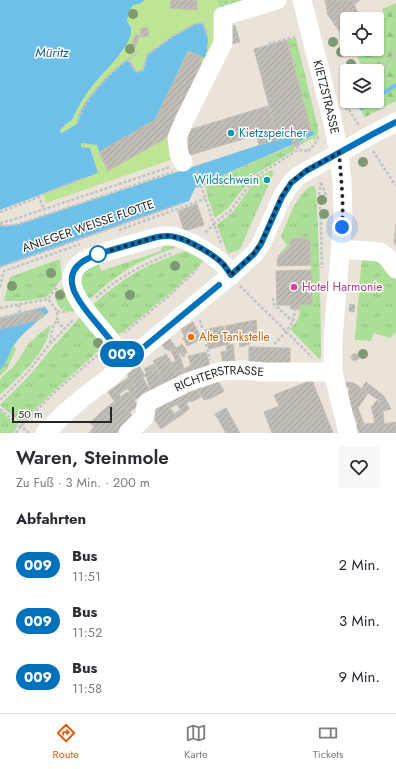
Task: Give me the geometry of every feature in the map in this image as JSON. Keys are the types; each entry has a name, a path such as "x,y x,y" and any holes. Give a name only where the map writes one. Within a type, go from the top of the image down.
{"street":[{"path":"183,166 179,154 177,138 223,43 223,16 278,0"},
{"name":"KIETZSTRASSE","path":"302,0 339,112 339,153 343,216 328,372 348,433"},
{"path":"45,433 84,396 109,378 127,361 231,275 254,254 261,244 282,197 291,183 306,171 396,122"},
{"path":"127,361 84,309 75,295 72,286 72,279 74,270 80,264 88,258 98,254 166,236 176,237 194,244 213,255 223,264 231,275"},
{"path":"340,250 380,252 387,257 396,269"},
{"name":"RICHTERSTRASSE","path":"137,430 145,416 148,402 188,382 213,374 230,370 264,372 328,372"}],"path":[{"path":"128,59 136,72 143,70 147,56 173,36 195,24 203,23 208,39"},
{"path":"270,45 270,43 301,36"},
{"path":"384,69 396,51"},
{"path":"77,124 80,114 89,98 119,66 138,52"},
{"path":"345,108 339,112 366,138 381,164 396,185"},
{"path":"297,146 298,150"},
{"path":"0,400 26,374 64,329 102,292 124,275 150,262 194,244 231,210 255,177 298,150 308,151"},
{"path":"183,166 202,189 224,249"},
{"path":"0,224 183,166"},
{"path":"0,224 5,226 19,224 183,166"},
{"path":"43,194 84,178"},
{"path":"0,212 39,197 44,209"},
{"name":"ANLEGER WEISSE FLOTTE","path":"0,267 183,203"},
{"path":"0,267 4,271"},
{"path":"231,275 328,372"},
{"path":"0,308 48,299 63,280 67,278 72,279"},
{"path":"273,298 274,304 293,322"},
{"path":"48,299 57,311 57,321 64,329"},
{"path":"18,304 20,314"},
{"path":"195,304 213,374"},
{"path":"0,318 45,307"},
{"path":"274,344 281,338 293,322 295,309"},
{"path":"49,345 53,325 57,321"},
{"path":"0,409 29,433"}],"green space":[{"path":"145,0 218,0 220,20 176,158 46,203 43,194 98,173 90,148 81,147 60,132 66,124 72,120 77,107 92,85 123,51 131,27 127,21 129,11 133,5 139,4"},
{"path":"218,0 257,0 219,9"},
{"path":"396,3 396,101 384,107 384,64 361,64 357,57 384,56 385,17 382,9"},
{"path":"296,38 318,128 318,134 314,141 313,138 300,145 299,142 314,136 313,132 311,131 287,40"},
{"path":"359,108 382,108 365,117"},
{"path":"293,145 295,150 254,175 228,208 215,218 208,198 205,183"},
{"path":"271,170 273,171 273,175 240,249 228,254 217,225 233,212 256,179"},
{"path":"314,186 316,190 319,253 321,358 319,359 290,329 298,318 299,305 312,304 310,240 306,240 306,238 290,239 290,247 278,257 287,245 281,237 293,208 302,195"},
{"path":"185,244 140,262 108,283 86,303 80,293 82,275 85,271 98,262 101,271 161,251 163,245"},
{"path":"193,248 209,256 168,295 114,339 89,308 111,289 144,268"},
{"path":"362,256 384,260 396,280 396,332 390,338 374,333 371,341 355,340"},
{"path":"60,259 62,278 47,297 25,301 4,301 10,277"},
{"path":"65,285 76,311 70,312 64,310 57,303 55,298 56,295"},
{"path":"80,317 107,343 21,423 0,405 29,376"},
{"path":"50,325 44,345 38,354 23,372 0,395 0,379 15,365 29,343"},
{"path":"14,345 16,349 7,369 0,376 0,370"},
{"path":"0,411 18,426 13,433 0,433"}],"water":[{"name":"Müritz","path":"0,0 145,0 139,4 133,5 129,11 127,21 131,31 126,45 90,89 81,102 72,120 61,129 60,132 62,133 77,124 80,112 89,98 108,76 128,59 136,72 143,70 147,55 173,36 195,24 203,23 208,39 205,58 188,51 155,120 99,152 97,145 81,143 81,147 90,148 98,173 0,210"},
{"path":"313,131 314,135 205,183 205,185 195,188 189,201 0,267 0,225 5,226 19,224 259,145"},
{"path":"45,307 49,312 30,327 18,340 0,370 0,318"}],"building":[{"path":"171,0 197,0 197,10 170,8"},
{"path":"325,0 352,0 358,12 340,12 340,32 328,15"},
{"path":"352,0 360,0 354,5"},
{"path":"235,25 240,42 232,44 227,26"},
{"path":"147,27 149,36 141,37 140,29"},
{"path":"136,34 140,36 134,49 130,47"},
{"name":"Kietzspeicher","path":"287,40 311,131 297,135 300,145 294,147 291,136 278,140 254,49"},
{"path":"189,51 202,57 200,62 202,63 166,138 108,171 99,152 155,120"},
{"name":"Kietzspeicher","path":"268,106 278,140 259,145 256,135 187,156 183,143 189,142 185,131"},
{"path":"197,204 204,225 184,231 178,211"},
{"path":"396,224 396,245 394,242"},
{"path":"306,238 306,240 310,240 311,265 277,266 278,257 290,247 290,239"},
{"name":"Hotel Harmonie","path":"311,270 312,304 299,305 299,309 290,309 290,305 277,305 276,271"},
{"path":"350,304 355,305 354,312 349,311"},
{"path":"36,311 42,312 44,314 43,317 38,320 0,329 0,319"},
{"path":"256,320 257,333 252,333 250,321"},
{"path":"250,321 252,335 229,340 225,326"},
{"path":"193,322 202,339 187,346 181,329"},
{"path":"223,326 229,344 209,349 204,330"},
{"path":"250,338 250,344 240,347 239,341"},
{"path":"170,339 176,348 169,351 162,345"},
{"path":"182,344 186,350 179,354 176,348"},
{"path":"233,344 235,364 223,365 221,352 227,351 226,346"},
{"path":"249,347 290,348 290,366 249,365"},
{"path":"176,348 181,359 176,361 171,351"},
{"path":"186,350 187,353 184,354 185,356 183,357 181,353"},
{"path":"206,352 210,366 193,371 188,356"},
{"path":"166,354 170,360 157,367 153,361"},
{"path":"355,354 358,357 355,360 352,357"},
{"path":"181,359 184,369 175,374 171,363"},
{"path":"170,360 178,379 165,386 157,367"},
{"path":"154,364 156,368 147,373 144,369"},
{"path":"191,365 193,371 178,379 175,374"},
{"path":"139,366 145,376 134,384 127,374"},
{"path":"156,368 165,387 152,393 145,374"},
{"path":"129,377 134,384 119,394 121,397 115,402 108,392"},
{"path":"143,378 150,390 134,400 128,393 130,392 127,388"},
{"path":"216,378 224,391 212,398 204,400 195,386"},
{"path":"312,380 333,433 272,433 264,412 279,406 274,395"},
{"path":"346,382 354,383 368,393 354,414 346,395 350,389 346,386"},
{"path":"366,382 384,396 379,400 368,393 362,388"},
{"path":"193,385 201,397 191,402 183,389"},
{"path":"183,389 190,401 186,403 180,391"},
{"path":"180,391 185,400 170,408 164,399"},
{"path":"127,392 138,405 130,412 118,399"},
{"path":"384,396 391,409 383,411 379,400"},
{"path":"118,399 136,420 124,432 102,411"},
{"path":"164,399 177,418 161,429 148,410"},
{"path":"185,400 189,409 183,414 177,404"},
{"path":"377,400 380,404 372,409 371,408"},
{"path":"380,404 383,411 386,433 359,433 356,425 375,423 372,409"},
{"path":"226,408 240,433 226,433 215,414"},
{"path":"358,408 364,424 358,425 354,415"},
{"path":"180,410 183,414 177,418 174,414"},
{"path":"102,411 124,432 123,433 101,433 90,423"},
{"path":"396,422 396,433 386,433 384,424"},
{"path":"94,427 101,433 89,433"}],"waterway":[{"path":"384,93 396,85"}],"bus line":[{"name":"009","path":"219,285 127,361 84,309 75,295 72,286 72,279 74,270 88,258 157,237 166,236 176,237 194,244 213,255 223,264 231,275 254,254 261,244 282,197 291,183 298,176 396,122"}],"place":[{"name":"Kietzspeicher","path":"231,133"},
{"name":"Wildschwein","path":"267,180"},
{"name":"Hotel Harmonie","path":"294,287"},
{"name":"Alte Tankstelle","path":"191,337"}],"route":[{"path":"98,254 157,237 176,237 194,244 213,255 223,264 231,275 254,254 261,244 282,197 291,183 306,171 339,153 342,183 342,227"}]}
